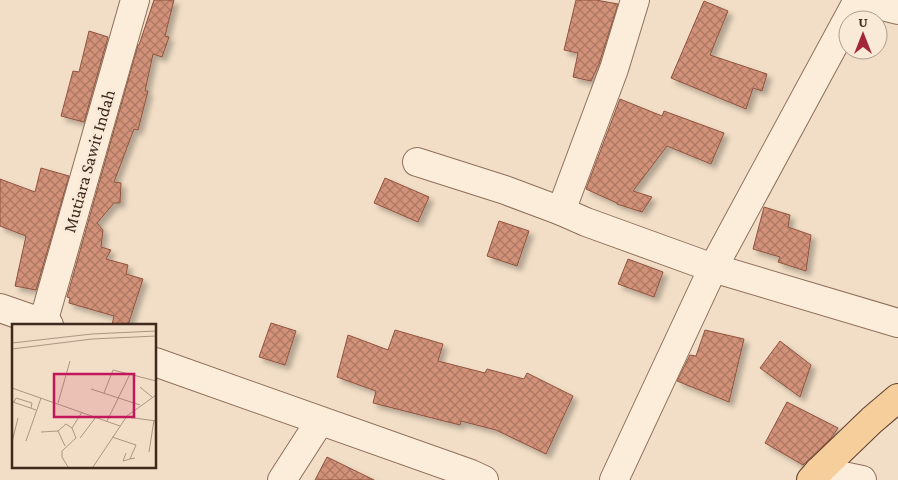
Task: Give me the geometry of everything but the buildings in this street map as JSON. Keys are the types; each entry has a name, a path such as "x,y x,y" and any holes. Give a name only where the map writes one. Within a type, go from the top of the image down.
{"main road":[{"path":"815,476 872,420 898,398"}],"street":[{"name":"Mutiara Sawit Indah","path":"46,324 135,0"},
{"path":"561,211 614,69 635,0"},
{"path":"614,480 713,268 858,0 898,10"},
{"path":"417,162 505,190 586,222 713,268 898,323"},
{"path":"0,308 46,324"},
{"path":"156,362 474,478"},
{"path":"282,480 320,421"},
{"path":"815,476 862,480"}]}
